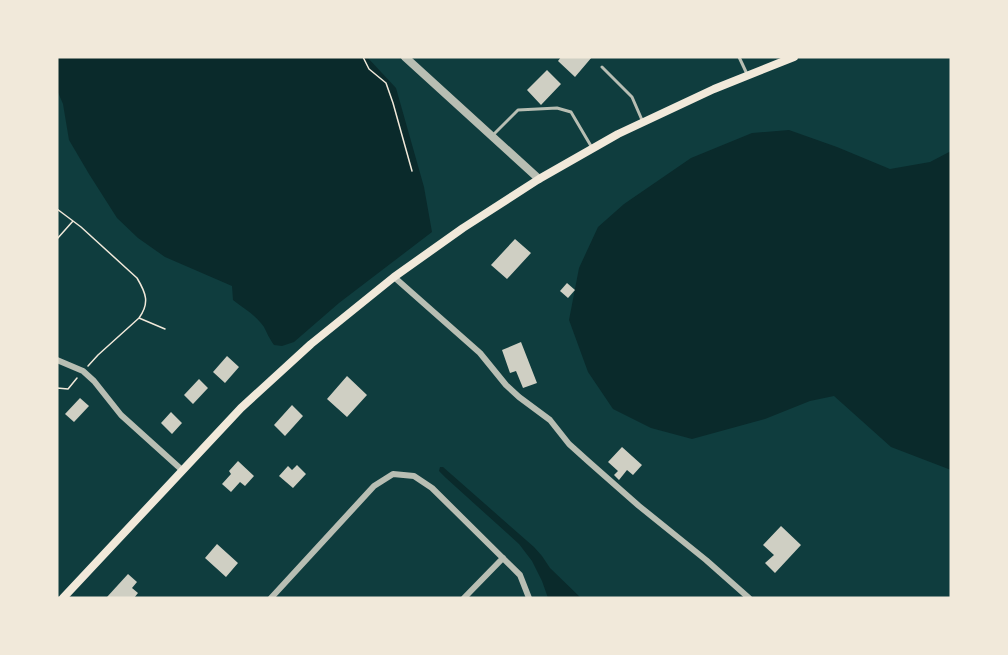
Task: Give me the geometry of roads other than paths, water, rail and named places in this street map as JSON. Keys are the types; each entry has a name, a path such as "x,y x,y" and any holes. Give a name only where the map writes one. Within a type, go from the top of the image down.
{"main road":[{"path":"63,598 241,408 349,312 394,277 463,228 539,179 618,134 714,88 794,57"}],"street":[{"path":"405,57 539,179"},
{"path":"394,277 480,353 506,385 550,420 569,444 749,598"},
{"path":"57,360 83,371 121,415 182,470"},
{"path":"271,598 374,486 393,474 414,476 432,488 520,575 529,598"},
{"path":"464,598 503,558"}],"lane":[{"path":"739,57 748,75"},
{"path":"602,68 633,97 643,122"},
{"path":"492,136 518,110 557,108 571,112 593,148"}],"water":[{"path":"57,57 367,57 396,88 424,187 432,232 339,303 294,342 282,346 274,345 261,323 233,300 232,286 165,257 138,238 117,218 69,140 63,104 57,90"},
{"path":"789,130 890,169 930,162 951,151 951,470 891,447 834,396 810,401 765,419 692,439 651,428 613,409 588,372 569,320 579,268 598,227 624,204 691,158 752,133"},
{"path":"440,467 443,467 534,547 550,568 581,598 548,598 532,561 519,544 446,478 439,471"}]}
